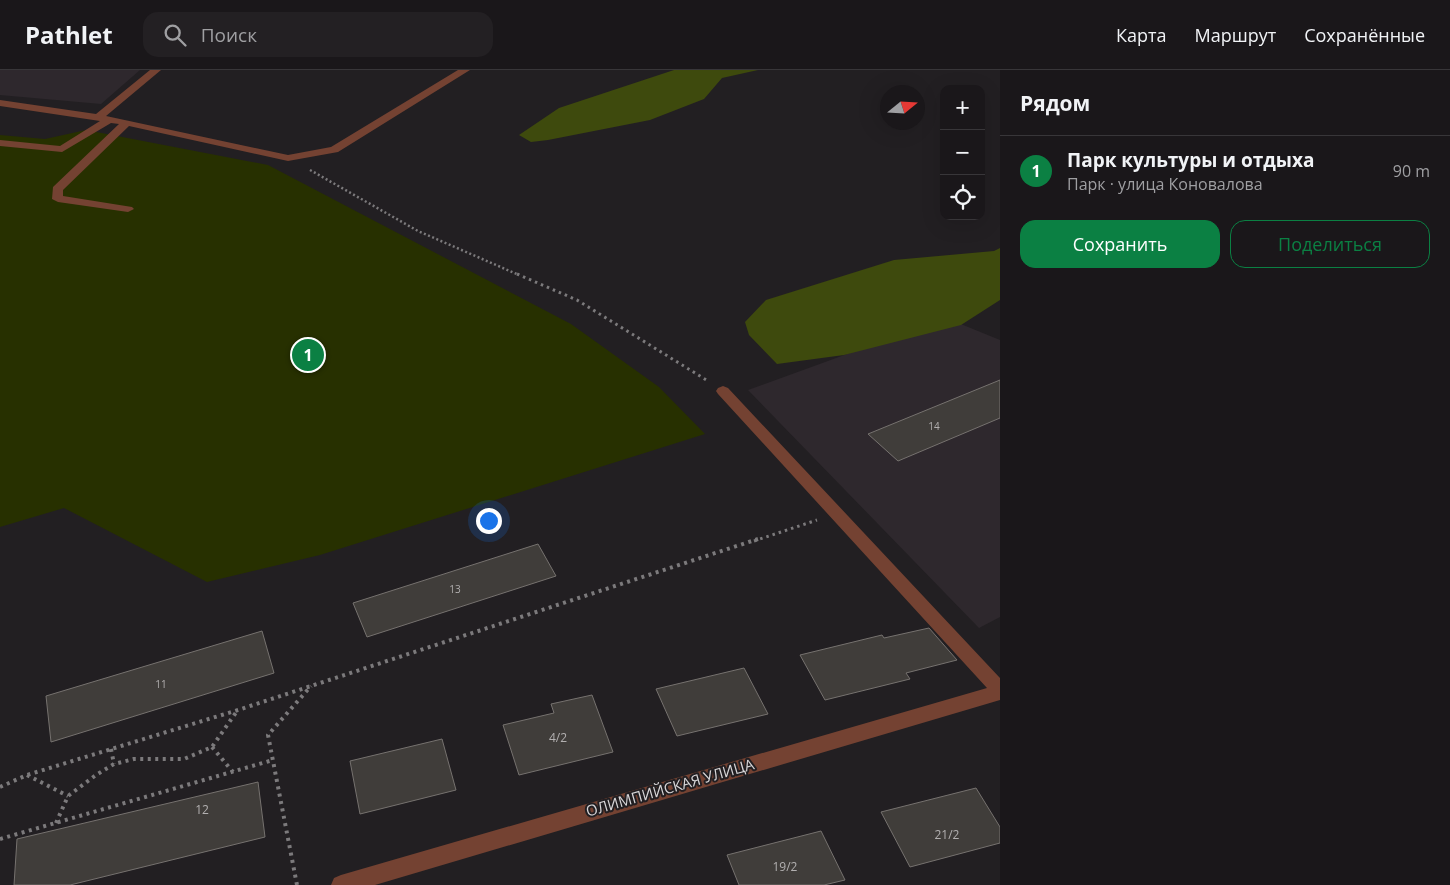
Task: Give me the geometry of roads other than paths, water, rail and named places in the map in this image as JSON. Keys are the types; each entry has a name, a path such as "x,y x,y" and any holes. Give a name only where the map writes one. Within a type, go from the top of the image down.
{"street":[{"path":"0,143 62,148 92,131 156,70"},
{"path":"0,103 127,122 288,158 334,150 465,70"},
{"path":"127,122 56,189 58,199 128,209"},
{"path":"723,391 1000,691"},
{"name":"ОЛИМПИЙСКАЯ УЛИЦА","path":"341,885 1000,691"}],"place":[{"name":"Парк культуры и отдыха","path":"308,355"}]}
